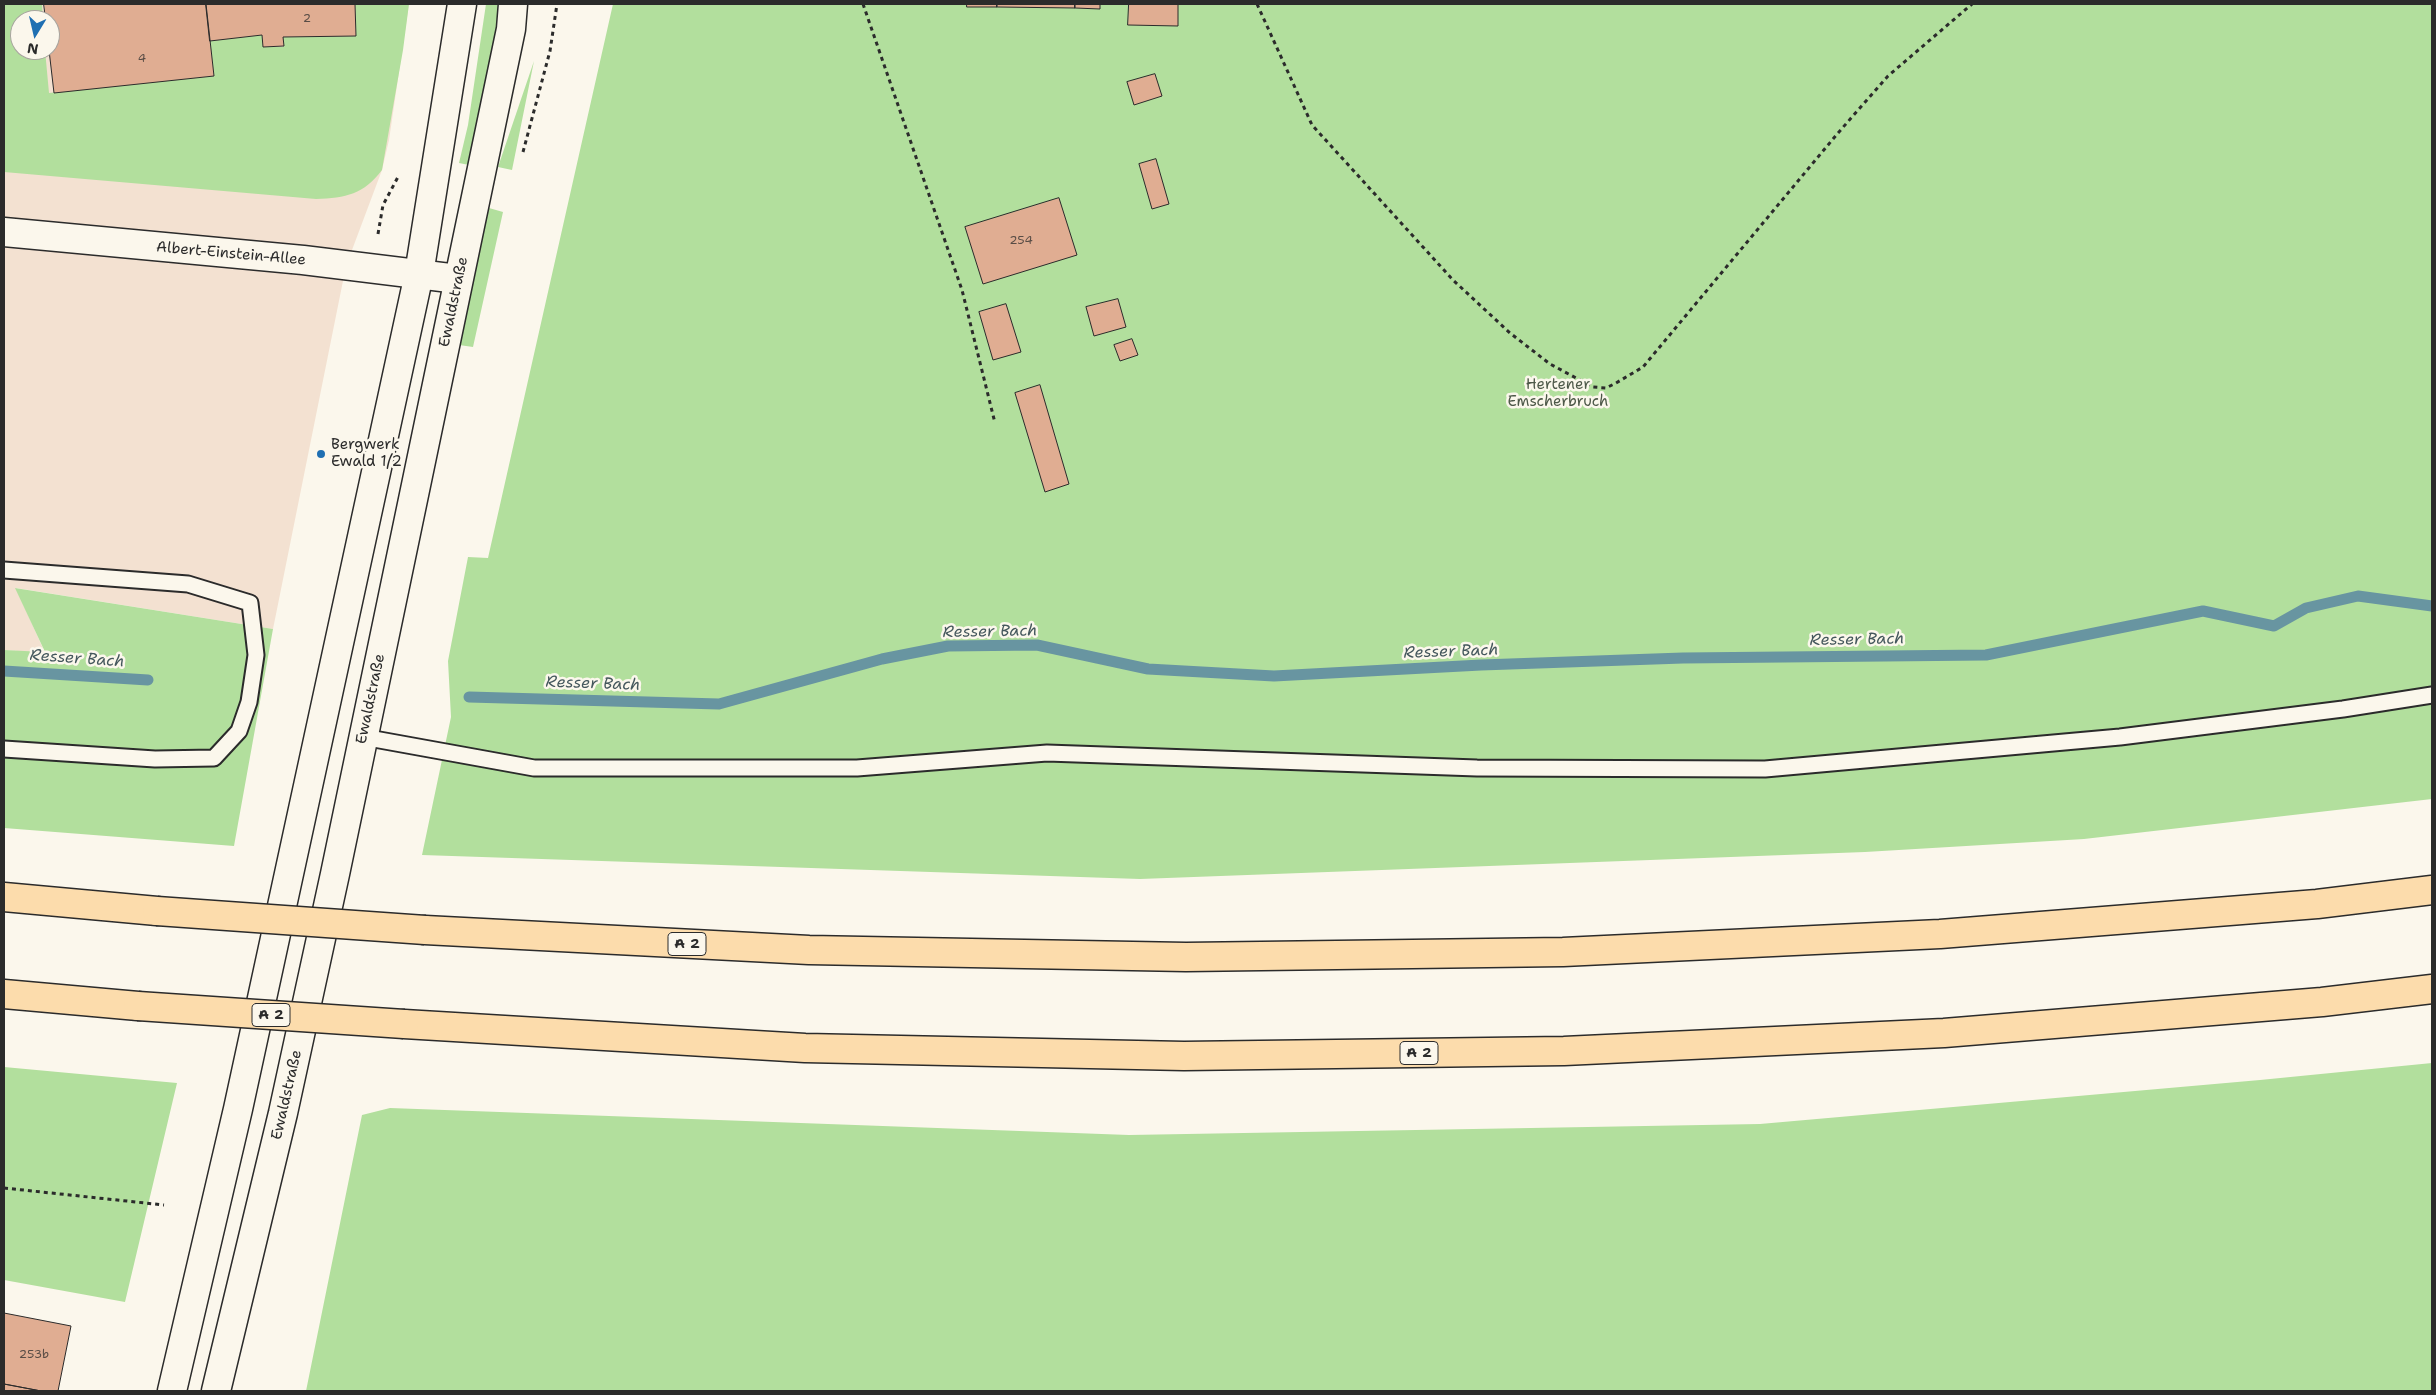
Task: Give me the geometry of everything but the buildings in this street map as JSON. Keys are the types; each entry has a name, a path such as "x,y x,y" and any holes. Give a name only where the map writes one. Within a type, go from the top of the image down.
{"highway":[{"name":"A 2","path":"4,897 425,930 818,950 1186,957 1563,952 1940,934 2316,904 2432,890"},
{"name":"A 2","path":"4,994 138,1006 404,1024 825,1048 1184,1056 1564,1051 1944,1033 2322,1002 2432,989"}],"main road":[{"path":"172,1391 240,1100 420,274 462,4"},
{"name":"Ewaldstraße","path":"216,1391 283,1114 511,29 513,4"},
{"name":"Albert-Einstein-Allee","path":"4,232 303,260 458,279"}],"lane":[{"path":"4,570 188,584 250,603 256,655 249,702 239,731 214,758 155,759 4,749"},
{"path":"363,737 534,768 857,768 1046,753 1477,768 1765,769 2120,737 2343,709 2432,695"}],"path":[{"path":"863,4 962,290 995,423"},
{"path":"1257,4 1312,125 1399,223 1453,280 1517,338 1550,364 1593,387 1606,388 1643,367 1838,132 1888,76 1972,4"},
{"path":"4,1188 164,1205"}],"shaded area":[{"path":"4,4 409,4 389,140 382,170 346,266 273,629 16,588 45,653 4,650"}],"green space":[{"path":"4,4 42,4 42,10 10,10 10,60 46,60 49,93 214,76 210,41 262,35 263,47 283,47 283,37 356,36 355,4 409,4 382,170 368,185 354,193 345,196 316,199 4,172"},
{"path":"486,4 501,4 494,63 474,166 459,163 468,125"},
{"name":"Hertener Emscherbruch","path":"613,4 2432,4 2432,799 2084,839 1865,852 1140,879 422,855 451,717 448,661 468,557 488,558"},
{"path":"534,61 512,170 498,167"},
{"path":"489,208 503,212 473,347 459,345"},
{"path":"15,588 273,629 234,846 4,828 4,650 45,652"},
{"path":"2432,1063 2432,1391 306,1391 362,1115 390,1108 1129,1135 1760,1124"},
{"path":"4,1067 177,1083 125,1302 4,1280"}],"waterway":[{"name":"Resser Bach","path":"469,697 719,704 882,659 948,646 1037,645 1148,669 1274,676 1481,665 1683,658 1986,655 2203,611 2274,626 2306,608 2358,596 2432,606"},
{"name":"Resser Bach","path":"4,671 148,680"}],"place":[{"name":"Bergwerk Ewald 1/2","path":"321,454"}]}
